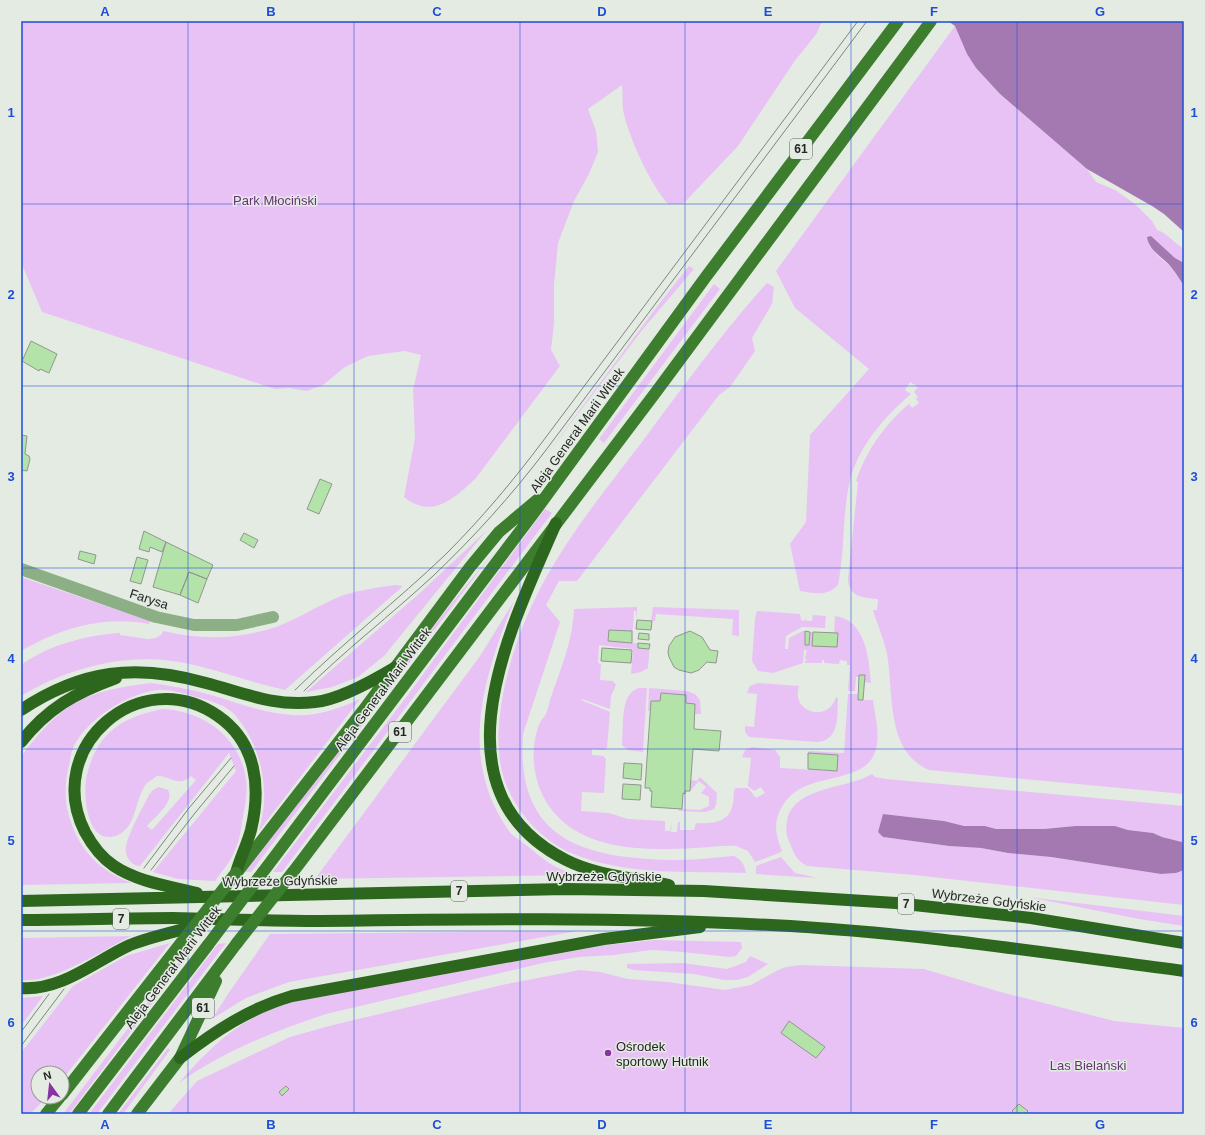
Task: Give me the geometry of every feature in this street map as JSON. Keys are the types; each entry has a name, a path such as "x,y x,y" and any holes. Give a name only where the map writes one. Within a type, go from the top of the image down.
{"highway":[{"path":"556,524 517,617 492,702 489,749 497,787 511,814 524,830 544,847 567,861 600,872 704,891"},
{"path":"21,710 45,695 90,677 115,672 177,676 270,702 289,703 317,702 331,698 369,682 396,667"},
{"path":"21,742 48,713 74,695 117,678 145,673"},
{"path":"214,897 134,877 109,862 88,838 78,816 76,804 76,776 84,749 99,729 112,717 131,706 149,700 180,700 203,707 224,720 240,739 251,760 256,784 256,795 251,831 236,873"},
{"name":"Wybrzeże Gdyńskie","path":"21,901 566,889 704,891 896,903 1031,918 1184,943"},
{"name":"7","path":"21,920 155,918 221,920 603,919 740,923 873,932 1184,971"},
{"path":"21,988 52,984 86,970 129,946 165,934 221,920"},
{"path":"180,1058 202,1041 245,1013 292,996 632,934 740,923"}],"main road":[{"name":"Aleja Generał Marii Wittek","path":"78,1114 208,945 549,491 705,278 898,21"},
{"name":"61","path":"137,1114 180,1058 225,959 293,872 556,524 728,295 930,21"},
{"name":"61","path":"70,1085 396,667 490,542 518,516 549,491"},
{"path":"108,1114 225,959"},
{"name":"61","path":"46,1114 54,1105"}],"street":[{"name":"Farysa","path":"21,569 156,617 194,625 236,625 273,617"}],"green space":[{"name":"Park Młociński","path":"21,21 822,21 817,33 794,62 738,146 683,204 668,204 654,185 647,172 626,121 623,110 622,85 588,109 596,131 598,152 589,174 574,201 558,243 554,285 554,323 551,350 560,366 476,478 460,493 443,504 424,507 414,504 404,497 415,438 413,390 421,355 405,351 368,356 345,367 323,385 307,391 289,388 275,389 42,312 21,262"},
{"path":"955,26 967,54 976,68 1000,94 1087,169 1096,182 1115,190 1135,204 1152,221 1157,230 1164,233 1184,249 1184,263 1175,258 1151,236 1149,244 1157,255 1171,267 1184,286 1184,794 929,770 915,761 905,749 898,735 894,720 887,654 873,610 877,610 878,599 862,597 854,593 851,590 848,579 858,482 856,481 865,459 884,429 909,404 912,408 919,403 916,399 918,397 914,392 918,387 910,382 905,390 911,394 901,402 874,433 859,456 854,469 847,494 842,559 838,585 834,589 825,593 800,591 790,544 806,522 810,435 869,369 795,308 776,271"},
{"path":"689,266 694,269 643,329 541,462 659,304"},
{"path":"767,283 774,287 772,304 752,338 755,351 730,387 719,395 577,581 559,581 546,605 560,622 523,734 524,771 531,800 545,822 564,838 588,849 646,859 686,860 734,856 742,863 746,873 657,871 613,866 571,853 546,838 534,828 524,816 508,790 500,761 499,722 511,659 525,620 544,581 556,560 583,520 734,321"},
{"path":"714,284 720,289 604,443 599,439"},
{"path":"545,509 552,513 282,872 273,872 407,696"},
{"path":"486,531 384,656 358,677 332,687 306,692 421,592"},
{"path":"492,554 251,872 245,872 451,604"},
{"path":"21,577 150,621 149,624 116,621 83,626 51,636 21,651"},
{"path":"395,585 403,586 285,690 194,665 149,659 104,663 83,669 61,676 21,696 21,665 44,652 68,642 94,636 120,633 120,635 148,639 156,638 162,634 163,631 202,637 240,636 276,627 344,595"},
{"path":"514,601 493,658 486,687 481,717 480,746 484,775 493,803 510,833 549,863 574,875 315,879 480,656"},
{"path":"637,607 637,620 636,611 634,611 632,643 650,644 648,668 641,672 631,674 633,649 599,645 598,663 601,664 600,680 613,681 616,685 611,696 610,709 582,699 581,700 610,712 607,748 604,750 592,749 592,755 603,756 606,759 604,793 582,792 581,811 609,813 628,819 665,821 665,831 670,831 672,822 671,832 677,832 678,822 680,822 680,830 694,830 696,823 719,821 728,815 731,810 735,788 748,788 756,798 765,793 761,787 754,791 748,786 751,758 742,757 745,750 752,747 775,750 780,757 780,768 836,771 837,755 808,753 809,751 844,753 848,694 858,694 858,700 873,700 878,740 875,752 869,763 859,770 846,775 805,786 793,794 783,805 776,822 778,839 782,851 779,853 755,862 748,851 736,846 652,849 609,844 589,837 571,828 555,814 543,796 535,772 535,739 539,724 547,711 569,644 574,609"},
{"path":"653,607 739,610 739,636 732,635 733,619 656,614 655,621 651,621"},
{"path":"757,611 800,614 801,620 805,621 805,618 807,621 812,621 813,615 826,616 825,628 802,627 786,636 785,649 788,649 789,638 803,631 805,631 805,645 809,645 810,632 813,632 812,645 837,647 838,634 834,633 835,616 845,619 853,625 864,642 869,663 871,683 864,682 865,675 859,675 859,677 856,677 855,691 848,691 850,665 847,665 847,661 840,660 839,664 824,663 824,660 822,660 822,663 805,663 805,661 808,660 805,659 807,650 804,650 803,663 773,673 758,671 752,661 755,618"},
{"path":"151,683 196,691 261,710 292,715 309,715 327,712 360,699 259,831 264,804 261,767 253,743 240,721 232,712 210,701 167,690 146,692 120,703 95,720 77,740 71,753 66,787 66,798 67,810 73,828 85,849 100,865 120,878 132,883 21,885 21,757 49,724 62,712 76,703 108,690"},
{"path":"758,683 799,686 798,695 800,703 809,711 814,712 825,711 831,707 836,697 838,698 836,726 830,737 824,741 817,742 749,737 745,732 745,726 754,727 757,694 747,693 750,686"},
{"path":"639,688 647,688 643,752 628,750 622,745 625,704 633,691"},
{"path":"649,688 687,691 695,694 700,700 701,714 695,714 695,704 686,703 686,695 661,693 660,701 651,701 650,711 648,711"},
{"path":"163,709 193,715 206,721 228,740 237,751 243,765 247,785 239,838 231,858 215,881 178,879 153,872 236,771 229,753 140,866 133,864 128,859 126,846 133,827 149,795 153,790 159,787 168,790 169,795 167,804 147,826 152,830 196,780 191,776 182,781 178,781 157,776 147,783 140,796 130,824 126,830 120,834 110,837 101,835 95,829 90,820 87,810 85,789 91,760 97,748 110,732 122,723 142,714"},
{"path":"872,774 875,777 886,779 1184,806 1184,851 1182,842 1153,833 1128,830 1115,826 1075,826 1044,829 996,829 985,826 964,826 944,821 883,814 878,832 883,837 1051,857 1161,874 1176,873 1183,862 1184,855 1184,905 914,875 807,866 803,864 795,854 788,839 786,828 791,810 799,801 810,795 862,779"},
{"path":"700,777 717,793 716,805 714,809 705,812 679,811 679,809 700,810 709,806 709,797 701,793 706,787 699,781 690,791 690,780 697,781"},
{"path":"781,857 795,873 818,878 756,874 756,866"},
{"path":"1028,897 1184,916 1184,926 1139,919"},
{"path":"578,931 289,982 246,998 212,1019 270,934"},
{"path":"131,936 62,972 33,980 21,980 21,938"},
{"path":"654,940 741,942 742,948 736,956 729,957 651,950 614,955 579,957 543,963 326,1014 250,1043 213,1062 179,1083 219,1042 247,1021 263,1013 300,1000 608,945"},
{"path":"170,943 70,1070 70,1065 30,1065 30,1105 39,1105 30,1114 21,1114 21,1053 73,986 126,956"},
{"path":"226,943 97,1114 89,1114 218,944"},
{"path":"192,944 197,944 69,1114 63,1114"},
{"path":"750,956 768,964 748,977 737,980 724,980 694,974 633,970 627,968 627,964 682,963 727,969 746,962"},
{"name":"Ośrodek sportowy Hutnik","path":"801,965 924,969 997,991 1114,1021 1184,1028 1184,1114 168,1114 197,1081 290,1037 333,1025 502,985 580,970 600,972 628,979 668,982 725,990 751,985 778,970 786,967"},
{"path":"43,996 21,1026 21,998"},
{"path":"168,1048 170,1050 123,1114 118,1114"}],"shaded area":[{"path":"948,21 1184,21 1184,232 1164,214 1152,206 1087,169 1000,94 976,68 967,54 955,26"},
{"path":"1151,236 1175,258 1184,263 1184,286 1168,263 1150,246 1147,237"},
{"path":"883,814 944,821 964,826 985,826 996,829 1044,829 1075,826 1115,826 1128,830 1153,833 1182,842 1184,851 1184,870 1176,873 1161,874 1051,857 883,837 878,832"}],"building":[{"path":"31,341 57,354 49,373 40,369 39,371 22,361"},
{"path":"21,435 27,436 25,454 29,456 30,459 27,471 21,470"},
{"path":"320,479 332,484 319,514 307,509"},
{"path":"144,531 166,542 162,552 150,547 149,552 139,549"},
{"path":"244,533 258,540 254,548 240,540"},
{"path":"166,542 213,565 207,579 189,572 180,595 153,587"},
{"path":"80,551 96,555 94,564 78,559"},
{"path":"137,557 148,560 141,584 130,581"},
{"path":"189,572 207,579 198,603 180,595"},
{"path":"637,620 652,621 651,630 636,629"},
{"path":"609,630 632,631 632,643 608,641"},
{"path":"690,631 702,637 710,650 718,651 716,663 707,662 699,670 691,673 674,667 668,652 669,646 675,637"},
{"path":"805,631 810,632 809,645 805,645"},
{"path":"813,632 838,633 837,647 812,646"},
{"path":"639,633 649,634 649,640 638,639"},
{"path":"638,643 650,644 649,649 638,648"},
{"path":"602,648 632,650 631,663 601,661"},
{"path":"859,675 865,675 863,700 858,700"},
{"path":"661,693 686,695 686,703 695,704 694,729 721,731 719,751 693,749 690,791 685,791 685,794 683,793 682,809 651,807 652,791 650,791 650,788 645,788 651,701 660,701"},
{"path":"808,753 838,755 837,771 808,769"},
{"path":"624,763 642,764 641,780 623,778"},
{"path":"623,784 641,785 640,800 622,799"},
{"path":"789,1021 825,1047 816,1058 781,1033"},
{"path":"286,1086 289,1089 282,1096 279,1092"},
{"path":"1019,1104 1028,1111 1025,1114 1015,1114 1012,1111"}],"tram line":[{"path":"295,690 446,554 472,527 520,471 858,21"},
{"path":"304,691 433,576 478,531 520,483 867,21"},
{"path":"144,868 189,808 231,758"},
{"path":"151,870 234,766"},
{"path":"21,1046 64,989"},
{"path":"21,1032 49,994"}],"place":[{"name":"Ośrodek sportowy Hutnik","path":"608,1053"}],"park label":[{"name":"Las Bielański","path":"1088,1065"}]}
